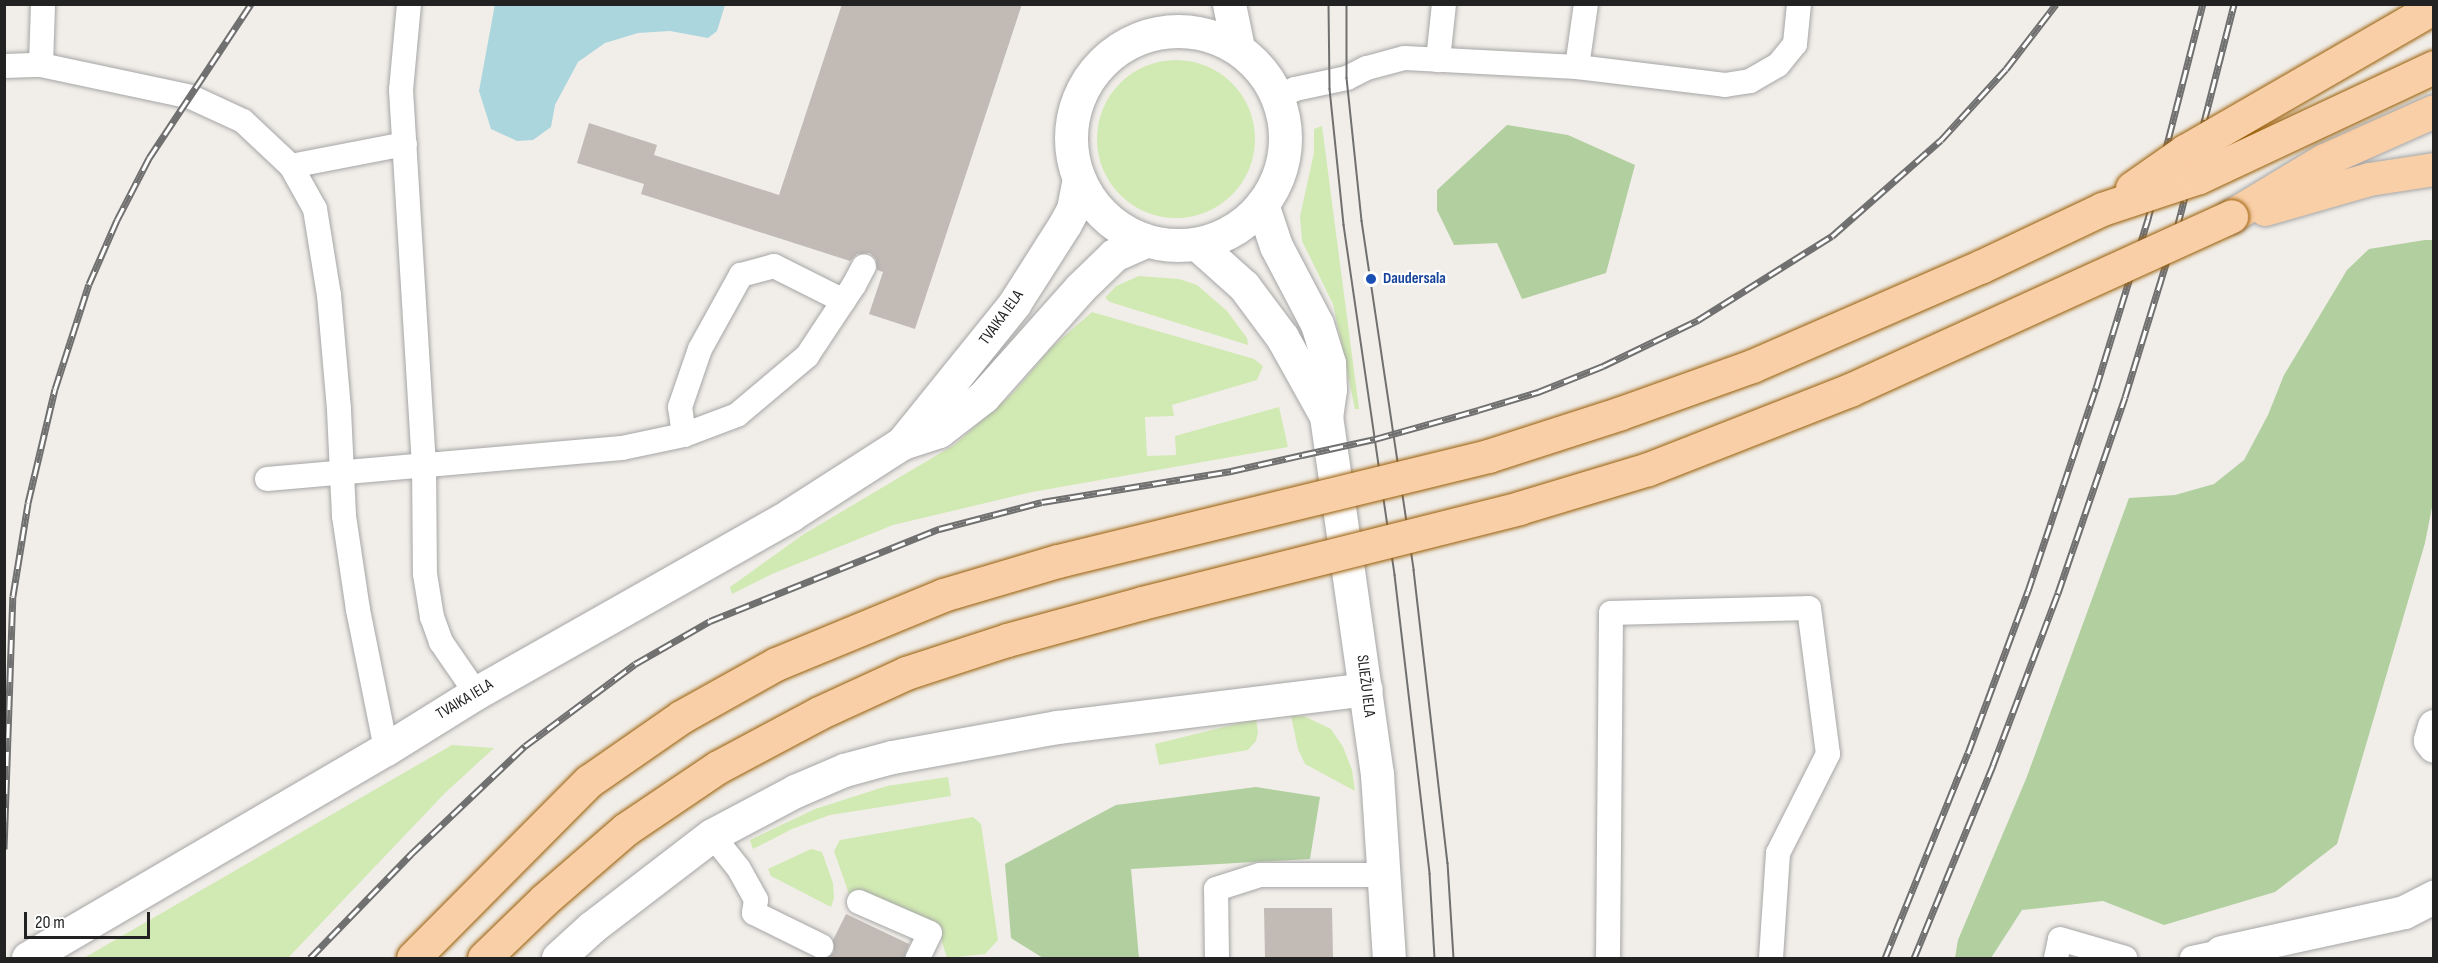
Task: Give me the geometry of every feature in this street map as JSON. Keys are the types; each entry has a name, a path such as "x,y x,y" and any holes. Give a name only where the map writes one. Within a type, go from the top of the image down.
{"main road":[{"path":"2102,209 2185,151 2433,7"},
{"path":"413,958 589,781 681,717 776,664 943,595 1058,561 1488,456 1621,413 1752,366 1980,267 2102,209 2199,177 2433,67"},
{"path":"484,958 544,900 626,829 718,767 819,713 906,673 1007,640 1142,603 1519,508 1648,469 1850,390 2231,216 2324,160 2433,111"},
{"path":"2231,216 2284,204 2369,179 2433,169"}],"street":[{"path":"1229,4 1238,48"},
{"name":"TVAIKA IELA","path":"1166,18 1187,30 1212,35 1238,48 1266,74 1285,118 1286,141 1279,176 1262,204 1241,225 1218,238 1197,244 1168,245 1144,241 1113,224 1089,198 1071,161 1069,133 1076,100 1092,70 1118,47 1143,36 1166,18"},
{"name":"TVAIKA IELA","path":"902,443 1014,304 1073,209 1079,178"},
{"name":"SLIEŽU IELA","path":"1262,204 1276,246 1317,324 1329,363 1330,389 1326,416 1366,689 1385,875 1389,958"},
{"name":"TVAIKA IELA","path":"28,958 386,749 476,693 790,514 902,443 939,431 983,397 1114,255 1144,241"},
{"name":"SLIEŽU IELA","path":"1197,244 1244,286 1282,337 1326,416"},
{"path":"558,958 592,927 712,835 795,791 844,770 892,757 1057,727 1366,689"},
{"path":"2433,726 2430,740 2433,746"},
{"path":"2206,955 2404,912 2433,897"}],"lane":[{"path":"41,65 43,4"},
{"path":"409,4 401,90 424,464 425,574 432,617 441,642 476,693"},
{"path":"1438,60 1444,4"},
{"path":"1576,67 1586,4"},
{"path":"1278,98 1295,89 1347,78 1367,68 1405,58 1576,67 1725,85 1750,81 1778,65 1795,44 1799,4"},
{"path":"4,66 41,65 191,97 243,122 291,166 315,209 327,279 344,516 358,610 386,749"},
{"path":"291,166 405,144"},
{"path":"684,435 680,407 700,349 741,275 774,266 844,301"},
{"path":"267,479 622,448 684,435 737,415 807,356 844,301 864,266"},
{"path":"1608,958 1611,613 1809,608 1828,754 1778,852 1771,958"},
{"path":"712,835 739,869 751,890 756,900 754,913 821,946"},
{"path":"1217,958 1216,889 1260,875 1385,875"},
{"path":"859,902 930,933 918,958"},
{"path":"2056,958 2060,939 2125,958"}],"green space":[{"path":"1176,60 1206,66 1232,83 1249,109 1255,139 1249,169 1232,195 1206,212 1176,218 1146,212 1120,195 1103,169 1097,139 1103,109 1120,83 1146,66"},
{"path":"1507,125 1568,135 1635,165 1606,273 1522,299 1497,243 1454,245 1437,210 1437,190"},
{"path":"1322,126 1359,409 1355,409 1333,304 1302,241 1300,216 1314,153 1314,129"},
{"path":"2434,240 2433,502 2425,543 2337,844 2275,892 2164,925 2103,901 2022,910 1991,958 1955,958 1958,940 2026,779 2129,498 2175,495 2214,484 2244,460 2268,415 2284,375 2347,270 2369,249"},
{"path":"1139,276 1179,279 1197,285 1227,311 1247,338 1248,345 1110,302 1105,298 1116,286"},
{"path":"1092,312 1254,359 1263,366 1257,380 1172,405 1174,416 1145,417 1147,456 1176,455 1175,436 1279,407 1288,447 1032,492 893,525 772,574 732,594 730,587 804,534 954,445 1012,394 1051,348"},
{"path":"1291,716 1304,716 1331,729 1343,747 1352,770 1355,791 1305,764 1298,749"},
{"path":"1256,719 1258,732 1256,741 1248,750 1159,765 1155,744"},
{"path":"452,745 494,748 445,793 288,958 84,958"},
{"path":"948,777 951,796 830,815 792,829 753,849 750,840 815,809 887,786"},
{"path":"1256,787 1320,797 1310,859 1131,869 1139,958 1043,958 1011,938 1005,864 1116,805"},
{"path":"973,817 981,824 998,940 985,954 947,958 938,929 909,913 849,894 834,851 840,840"},
{"path":"811,849 822,852 833,883 834,898 831,907 771,876 768,869"}],"water":[{"path":"495,4 725,5 717,31 708,38 670,31 638,33 605,43 578,62 555,105 551,127 533,140 517,141 491,129 479,91"}],"building":[{"path":"842,4 1022,4 915,329 869,314 883,272 877,270 876,259 870,253 857,254 850,261 641,194 644,184 577,163 589,123 657,145 654,155 779,195"},
{"path":"1264,908 1332,908 1333,958 1265,958"},
{"path":"846,914 909,944 904,958 827,958 834,952 833,940"}],"tram line":[{"path":"1329,4 1330,89 1344,225 1395,575 1430,874 1435,958"},
{"path":"1347,4 1347,78 1362,221 1414,570 1448,863 1454,958"}],"railway":[{"path":"4,849 13,596 28,503 55,389 89,284 117,220 149,158 251,4"},
{"path":"310,958 411,854 525,746 635,664 710,621 939,529 1042,502 1231,471 1375,439 1538,392 1603,366 1698,320 1832,236 1941,140 2006,69 2056,4"},
{"path":"1885,958 1968,753 2028,591 2096,388 2148,219 2203,4"},
{"path":"1914,958 1993,765 2058,593 2125,397 2177,228 2234,4"}],"place":[{"name":"Daudersala","path":"1371,279"}]}
